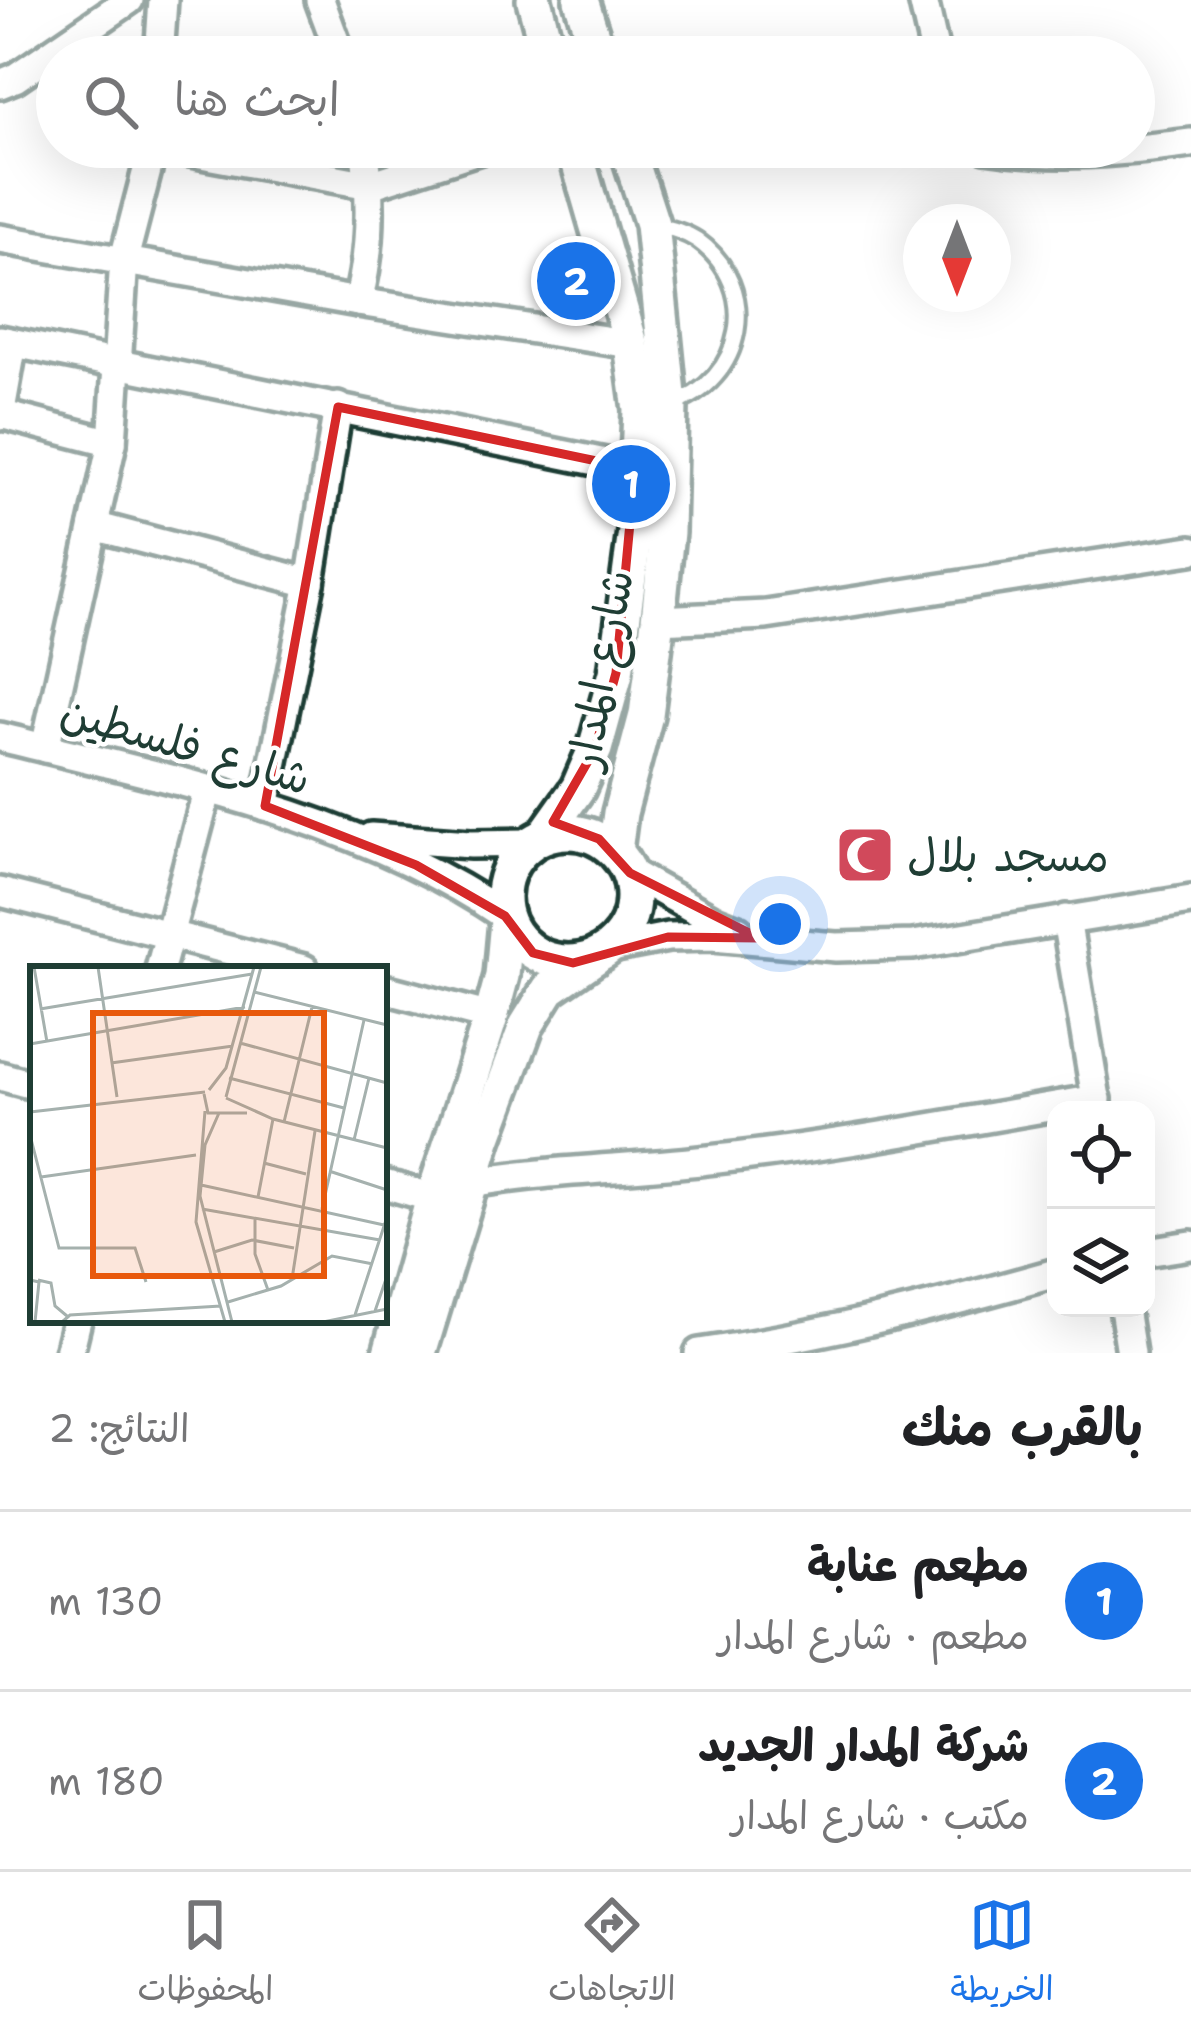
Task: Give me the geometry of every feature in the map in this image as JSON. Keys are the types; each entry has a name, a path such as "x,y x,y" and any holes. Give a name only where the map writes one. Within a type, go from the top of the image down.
{"street":[{"path":"76,36 129,0"},
{"path":"160,36 163,0"},
{"path":"320,0 333,36"},
{"path":"534,0 543,36"},
{"path":"581,0 592,36"},
{"path":"922,0 931,36"},
{"path":"0,84 36,64"},
{"path":"1155,148 1191,143"},
{"path":"45,748 112,442 124,259 148,168"},
{"path":"277,168 370,185 423,168"},
{"path":"358,302 367,258 367,168"},
{"name":"شارع المدار","path":"537,840 578,788 595,749 626,616 635,531 640,410 631,344 580,168"},
{"name":"شارع المدار","path":"622,861 620,813 646,715 658,620 667,532 670,406 652,224 634,168"},
{"path":"0,239 631,344"},
{"path":"112,442 0,416 7,342 635,469"},
{"path":"265,806 310,583 338,407"},
{"path":"94,526 310,583"},
{"path":"658,620 766,615 1191,550"},
{"name":"شارع فلسطين","path":"0,737 265,806 349,836"},
{"path":"161,966 207,792"},
{"path":"349,836 471,844 581,832 715,922 759,938"},
{"path":"349,836 460,886 506,919 533,953 573,963 668,937 759,938 836,947 914,945 1191,900"},
{"path":"390,1353 502,976 506,919 502,900 509,868 537,840"},
{"path":"418,1353 526,1025 549,989 602,953 628,926 634,899 622,861"},
{"path":"0,892 292,966"},
{"path":"1066,920 1097,1101"},
{"path":"387,990 491,1017"},
{"path":"0,1076 30,1084"},
{"path":"471,1183 541,1171 796,1150 1047,1112"},
{"path":"387,1185 433,1198"},
{"path":"1155,1251 1191,1245"},
{"path":"699,1353 952,1302 1047,1276"},
{"path":"1125,1317 1131,1353"},
{"path":"69,1353 75,1323"}],"lane":[{"path":"652,224 676,230 711,253 732,288 737,308 737,329 724,368 695,398 670,406"}],"highlighted area":[{"path":"338,407 635,469 616,673 595,749 553,822 599,839 630,873 759,938 668,937 573,963 533,953 505,916 416,865 265,806"}],"place":[{"name":"شركة المدار الجديد","path":"576,281"},
{"name":"مطعم عنابة","path":"631,484"},
{"name":"مسجد بلال","path":"865,855"}]}
